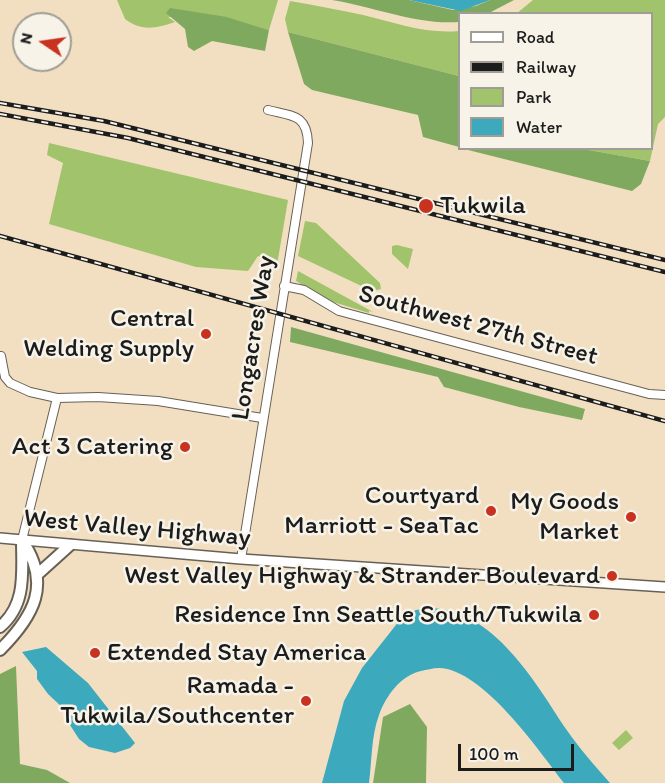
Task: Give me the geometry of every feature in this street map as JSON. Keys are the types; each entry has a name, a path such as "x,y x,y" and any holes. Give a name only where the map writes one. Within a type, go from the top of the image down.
{"highway":[{"path":"0,650 23,626 32,609 39,573 32,555 22,540"},
{"path":"0,627 12,615 20,599 22,540"},
{"path":"39,573 70,545"}],"main road":[{"name":"West Valley Highway","path":"0,538 241,559 665,587"}],"street":[{"name":"Longacres Way","path":"241,559 308,142 306,125 300,118 268,110"},
{"name":"Southwest 27th Street","path":"284,286 304,290 339,311 600,381 665,395"},
{"path":"1,356 5,377 10,383 30,392 57,398 98,396 158,401 262,418"},
{"path":"22,540 57,398"}],"green space":[{"path":"117,0 278,0 269,30 226,17 168,17 175,22 156,27 137,26 125,19"},
{"path":"332,0 409,0 453,10 476,6 490,0 514,0 491,12 458,12 458,22 427,21"},
{"path":"533,0 665,0 665,117 658,124 653,147 653,12 518,12"},
{"path":"290,1 423,29 458,31 458,76 288,32 285,19"},
{"path":"170,8 227,17 269,30 265,51 212,41 194,51 188,47 185,29 166,13"},
{"path":"288,32 458,76 458,147 423,137 418,115 312,90 304,84"},
{"path":"49,143 288,200 276,271 267,269 266,261 258,256 248,271 196,267 49,224 63,163 47,155"},
{"path":"468,150 589,150 650,161 641,184 632,191"},
{"path":"589,150 652,150 650,161"},
{"path":"305,221 316,223 380,283 381,289 372,291 298,256"},
{"path":"392,246 413,249 408,269 392,254"},
{"path":"298,271 373,312 369,311 369,313 330,301 296,281"},
{"path":"291,327 585,409 582,420 519,407 444,387 438,377 290,342"},
{"path":"16,666 20,764 47,770 70,783 0,783 0,674"},
{"path":"410,704 427,727 426,783 373,783 383,717"},
{"path":"626,730 633,738 619,750 612,743"}],"water":[{"path":"409,0 490,0 461,11"},
{"path":"431,608 454,612 474,621 493,635 526,671 576,743 610,783 564,783 525,733 491,696 474,682 456,672 439,668 421,671 407,677 400,682 386,701 374,732 369,783 322,783 344,701 362,668 403,616 416,610"},
{"path":"46,647 88,683 135,743 130,748 115,753 89,747 79,739 64,709 48,694 37,679 37,671 22,652"}],"railway":[{"path":"0,103 104,121 665,260"},
{"path":"0,114 128,138 665,272"},
{"path":"0,236 665,421"}],"place":[{"name":"Tukwila","path":"426,206"},
{"name":"Central Welding Supply","path":"206,334"},
{"name":"Act 3 Catering","path":"185,447"},
{"name":"Courtyard Marriott - SeaTac","path":"491,511"},
{"name":"My Goods Market","path":"631,517"},
{"name":"West Valley Highway & Strander Boulevard","path":"612,576"},
{"name":"Residence Inn Seattle South/Tukwila","path":"594,615"},
{"name":"Extended Stay America","path":"95,653"},
{"name":"Ramada - Tukwila/Southcenter","path":"306,701"}]}
